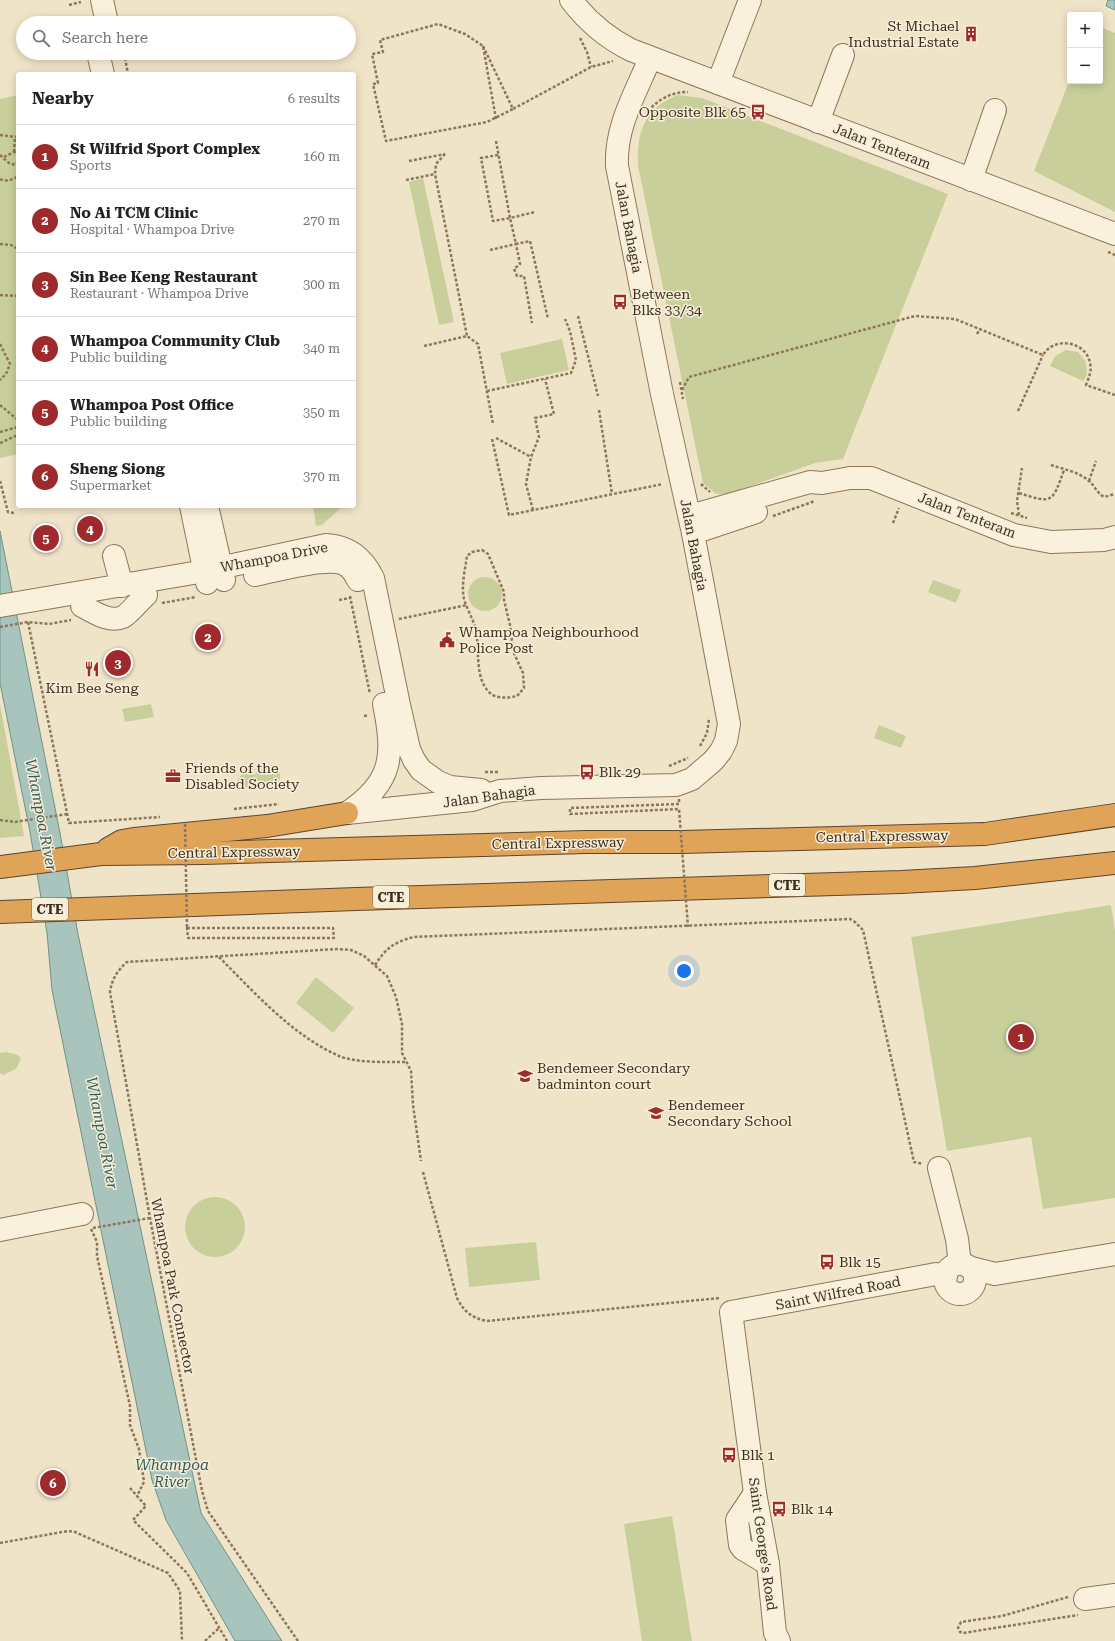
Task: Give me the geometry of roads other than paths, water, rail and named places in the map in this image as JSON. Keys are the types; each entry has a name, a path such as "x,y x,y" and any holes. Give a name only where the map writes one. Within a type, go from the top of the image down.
{"highway":[{"path":"92,855 122,841 134,839 267,826 347,813"},
{"name":"Central Expressway","path":"4,866 92,855 586,842 682,842 986,834 1115,815"},
{"name":"CTE","path":"3,912 902,882 975,878 1115,862"}],"street":[{"path":"102,0 105,16"},
{"path":"571,0 592,24 618,43 650,58"},
{"path":"718,83 750,0"},
{"path":"79,2 88,16"},
{"path":"818,122 843,55"},
{"name":"Jalan Tenteram","path":"650,58 971,180 1111,243"},
{"name":"Jalan Bahagia","path":"347,813 472,800 502,782 541,788 676,785 692,779 708,765 721,751 726,740 729,724 727,709 691,525 662,394 617,166 616,150 622,123 650,58"},
{"path":"100,60 103,72"},
{"path":"114,60 117,72"},
{"path":"971,180 995,110"},
{"name":"Jalan Tenteram","path":"691,525 810,482 820,492 850,478 871,478 1014,535 1051,542 1104,540 1115,537"},
{"path":"192,508 211,580"},
{"path":"207,508 211,580"},
{"name":"Whampoa Drive","path":"0,606 33,612 88,609 139,601 326,545 338,545 357,555 369,569 373,578 399,705 409,749 414,760 428,776 450,786 502,782"},
{"path":"114,556 122,586"},
{"name":"Whampoa Drive","path":"0,620 122,586 211,580 330,561 346,564 353,571 358,580 369,625 389,732 390,750 388,762 376,789 347,813"},
{"path":"939,1168 957,1239 959,1270 975,1280 970,1290 995,1274 1115,1254"},
{"path":"0,1230 90,1224"},
{"name":"Saint Wilfred Road","path":"726,1305 959,1270 995,1274"},
{"name":"Saint George's Road","path":"726,1305 755,1493 768,1564 775,1638"},
{"path":"1080,1603 1115,1595"}],"water":[{"path":"1108,0 1115,0 1115,10 1106,6"},
{"name":"Whampoa River","path":"0,531 60,833 78,934 201,1513 282,1641 235,1641 166,1520 152,1480 52,990 47,933 30,832 0,683"}],"place":[{"name":"St Michael Industrial Estate","path":"971,34"},
{"name":"Opposite Blk 65","path":"758,112"},
{"name":"Between Blks 33/34","path":"620,302"},
{"name":"Whampoa Community Club","path":"90,529"},
{"name":"Whampoa Post Office","path":"46,538"},
{"name":"No Ai TCM Clinic","path":"208,637"},
{"name":"Whampoa Neighbourhood Police Post","path":"447,640"},
{"name":"Sin Bee Keng Restaurant","path":"118,663"},
{"name":"Kim Bee Seng","path":"92,669"},
{"name":"Blk 29","path":"587,772"},
{"name":"Friends of the Disabled Society","path":"173,776"},
{"name":"St Wilfrid Sport Complex","path":"1021,1037"},
{"name":"Bendemeer Secondary badminton court","path":"525,1076"},
{"name":"Bendemeer Secondary School","path":"656,1113"},
{"name":"Blk 15","path":"827,1262"},
{"name":"Blk 1","path":"729,1455"},
{"name":"Sheng Siong","path":"53,1483"},
{"name":"Blk 14","path":"779,1509"}]}
